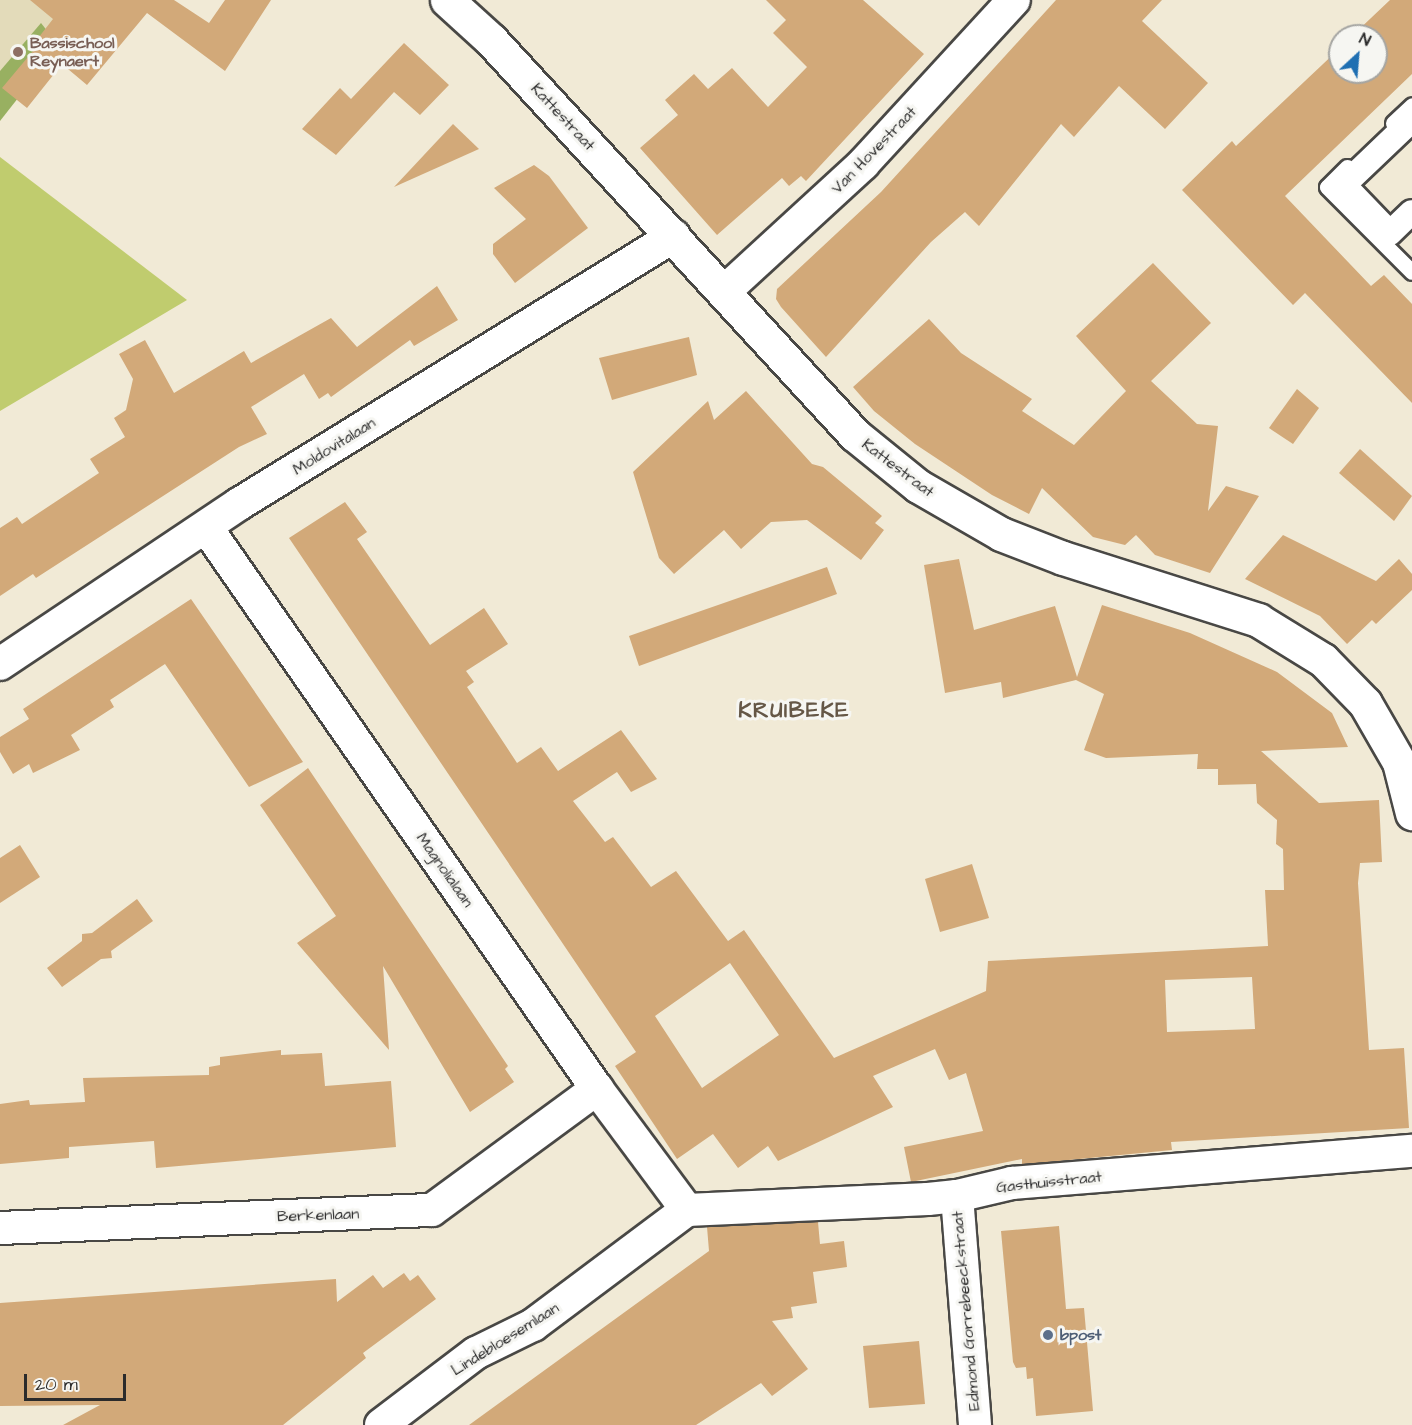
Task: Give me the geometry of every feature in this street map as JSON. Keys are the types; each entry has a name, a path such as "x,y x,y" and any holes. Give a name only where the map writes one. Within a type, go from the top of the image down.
{"street":[{"name":"Kattestraat","path":"447,0 491,40 725,291 855,435 918,486 1001,534 1258,620 1323,660 1365,703 1399,762 1412,813"},
{"name":"Van Hovestraat","path":"725,291 863,164 1014,0"},
{"path":"1412,120 1344,185 1390,233 1412,212"},
{"name":"Moldovitalaan","path":"0,663 206,527 674,236"},
{"name":"Magnolialaan","path":"206,527 597,1089 687,1210"},
{"name":"Berkenlaan","path":"0,1228 432,1210 597,1089"},
{"name":"Gasthuisstraat","path":"687,1210 957,1197 1012,1183 1412,1151"},
{"name":"Edmond Gorrebeeckstraat","path":"957,1197 975,1425"},
{"name":"Lindebloesemlaan","path":"381,1425 476,1353 533,1324 687,1210"}],"lane":[{"path":"1412,105 1327,187 1412,272"}],"shaded area":[{"name":"Bassischool Reynaert","path":"0,0 73,0 0,103"}],"green space":[{"path":"41,23 59,46 0,121 0,71"},
{"path":"0,157 187,300 0,411"}],"building":[{"path":"30,0 174,0 209,23 225,0 271,0 225,71 147,13 87,85 62,64 27,108 2,88 38,45 35,42 53,19"},
{"path":"766,0 863,0 924,54 806,181 801,176 789,186 782,178 717,235 640,148 678,115 665,100 694,74 708,89 732,68 768,107 807,67 773,33 786,20"},
{"path":"1056,0 1162,0 1142,21 1208,83 1165,129 1119,86 1074,137 1061,124 979,226 965,212 931,242 826,357 781,307 776,299 777,289 881,192"},
{"path":"1390,0 1412,0 1412,74 1285,196 1371,286 1384,275 1412,304 1412,403 1305,293 1293,305 1182,190 1232,141 1236,146 1328,59 1328,84 1388,84 1388,24 1365,24"},
{"path":"404,43 449,85 420,115 394,92 336,155 302,129 340,88 351,99"},
{"path":"453,124 479,149 394,187"},
{"path":"534,165 549,176 588,228 515,283 493,254 493,244 526,219 494,188"},
{"path":"1153,263 1211,323 1151,381 1197,424 1218,426 1208,511 1226,486 1259,496 1210,573 1155,555 1136,535 1125,545 1093,537 1042,488 1029,514 992,495 915,444 874,411 853,387 929,319 961,353 1032,399 1022,411 1074,445 1126,391 1076,336"},
{"path":"437,286 458,320 414,346 410,340 331,397 328,393 319,399 304,374 251,407 267,434 239,447 36,578 33,574 0,596 0,528 17,517 22,524 99,473 90,459 125,437 114,418 126,410 133,379 119,354 145,340 174,393 244,351 251,363 331,318 357,347"},
{"path":"689,337 697,375 612,400 599,358"},
{"path":"1297,389 1319,408 1293,444 1269,428"},
{"path":"746,391 812,464 823,467 882,516 875,523 884,530 861,560 807,520 771,522 741,549 724,530 674,574 659,558 633,472 708,401 714,420"},
{"path":"1360,449 1412,496 1394,521 1339,473"},
{"path":"345,502 367,532 357,539 430,645 484,608 508,644 466,671 474,682 467,687 517,763 541,747 558,771 621,730 657,779 631,792 617,772 573,801 605,842 613,837 651,887 676,871 728,941 744,930 834,1058 986,991 988,961 1268,946 1265,890 1284,890 1283,849 1276,844 1277,820 1257,803 1256,784 1218,785 1218,769 1197,769 1198,754 1106,758 1084,750 1104,694 1076,680 1003,698 1001,682 945,693 924,565 959,559 974,630 1055,606 1077,677 1102,605 1190,633 1277,672 1332,713 1348,747 1261,751 1319,803 1379,800 1382,862 1360,863 1358,883 1369,1050 1404,1048 1409,1128 1171,1142 1172,1150 1022,1164 1022,1159 911,1182 904,1147 983,1131 966,1073 949,1080 935,1049 873,1076 893,1107 778,1161 768,1146 738,1168 713,1134 677,1159 615,1066 636,1052 289,538","holes":["730,963 779,1035 702,1088 655,1016","1252,977 1255,1029 1167,1032 1165,980"]},
{"path":"1283,535 1376,581 1399,559 1412,574 1412,590 1376,624 1372,620 1347,644 1320,616 1245,579"},
{"path":"827,567 837,594 639,666 629,636"},
{"path":"191,599 303,762 249,787 165,664 110,700 114,707 71,735 80,750 33,773 29,764 13,774 0,752 0,737 29,719 23,709"},
{"path":"308,768 508,1066 505,1069 514,1082 470,1112 383,966 389,1050 297,943 336,916 260,805"},
{"path":"20,845 40,877 0,903 0,858"},
{"path":"972,864 989,918 940,932 925,879"},
{"path":"137,899 153,921 111,951 112,958 101,959 62,987 47,968 82,941 82,934 92,933"},
{"path":"281,1050 281,1055 322,1053 325,1086 391,1081 396,1147 156,1168 154,1141 69,1147 69,1158 0,1164 0,1104 29,1100 30,1105 85,1102 83,1078 209,1075 209,1067 220,1065 220,1057"},
{"path":"818,1222 820,1244 844,1241 847,1267 813,1272 817,1303 791,1307 793,1318 772,1321 808,1369 772,1396 761,1383 696,1425 469,1425 709,1251 707,1227"},
{"name":"bpost","path":"1059,1226 1066,1309 1084,1308 1093,1411 1036,1416 1033,1378 1027,1379 1026,1367 1016,1368 1013,1362 1001,1231"},
{"path":"404,1273 410,1281 418,1275 436,1299 363,1353 366,1358 283,1425 63,1425 100,1405 0,1406 0,1303 336,1279 337,1302 373,1275 383,1288"},
{"path":"919,1341 925,1404 869,1408 863,1346"}],"place":[{"name":"Bassischool Reynaert","path":"18,52"},
{"name":"bpost","path":"1048,1335"}],"district":[{"name":"KRUIBEKE","path":"794,711"}]}
